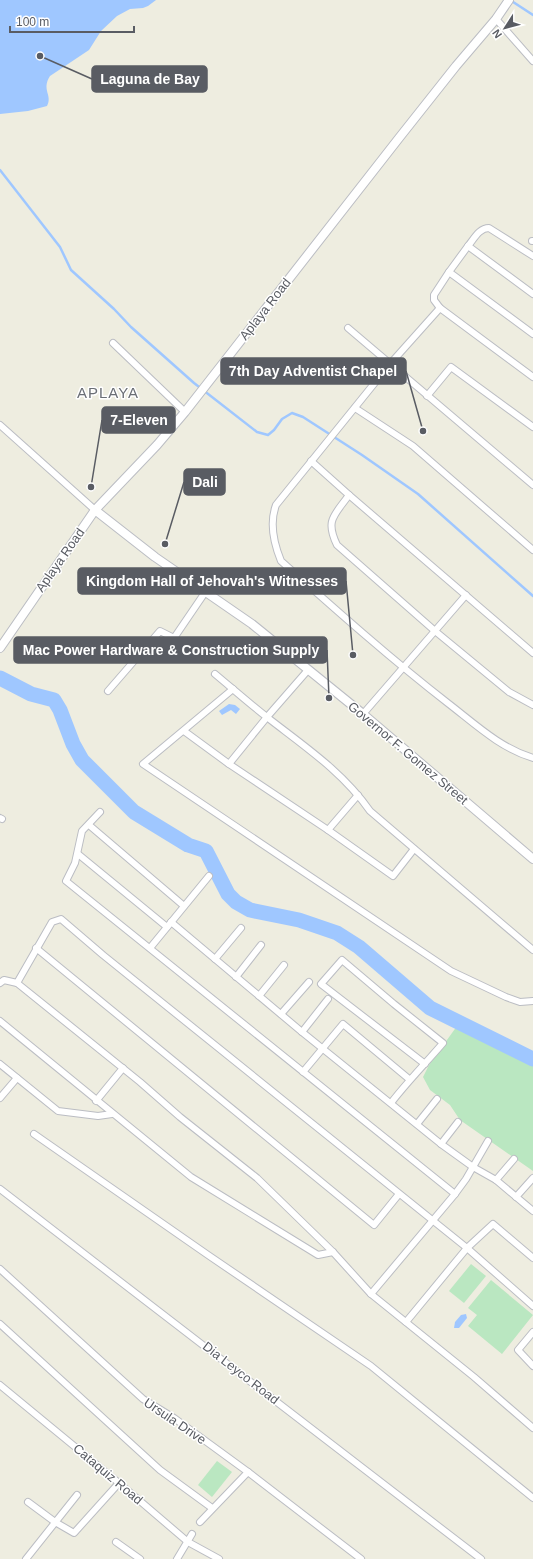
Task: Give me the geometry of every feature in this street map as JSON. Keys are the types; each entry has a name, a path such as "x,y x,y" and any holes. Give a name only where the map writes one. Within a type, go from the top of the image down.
{"street":[{"name":"Aplaya Road","path":"0,648 95,510 157,445 202,392 403,132 496,19 509,0"},
{"path":"496,19 533,61"},
{"path":"533,256 489,228 483,228 468,246 434,295 434,300 440,308 533,377"},
{"path":"468,246 533,294"},
{"path":"450,272 533,334"},
{"path":"440,308 390,364 276,505 272,516 275,547 281,562 403,668 496,740 522,754 533,758"},
{"path":"348,328 533,485"},
{"path":"113,343 185,412"},
{"path":"427,396 451,366 533,427"},
{"path":"355,408 413,446 533,550"},
{"name":"Governor F. Gomez Street","path":"0,425 95,510 155,557 252,624 363,714 533,859"},
{"path":"311,461 533,653"},
{"path":"349,495 331,520 331,532 337,545 435,631 509,692 533,705"},
{"path":"108,691 160,631 174,638 206,591"},
{"path":"363,714 466,595"},
{"path":"229,764 308,670"},
{"path":"215,674 267,717 312,751 351,787 370,811 533,950"},
{"path":"233,689 143,764 451,971 520,1002 533,1000"},
{"path":"184,731 229,764 328,830 393,876 414,849"},
{"path":"328,830 358,795"},
{"path":"100,812 82,831 76,863 66,881 455,1194"},
{"path":"89,825 184,906"},
{"path":"78,854 215,959 302,1032 391,1102 441,1144 473,1167 496,1180 533,1211"},
{"path":"150,948 209,876"},
{"path":"17,983 52,922 61,919 103,955 467,1248 533,1306"},
{"path":"215,959 241,928"},
{"path":"236,977 261,945"},
{"path":"36,948 374,1225 399,1194"},
{"path":"391,1102 409,1079 425,1064 444,1043 394,1004 342,960 322,984 425,1064"},
{"path":"259,996 284,965"},
{"path":"0,983 4,980 17,983 123,1068 180,1117 257,1178 333,1252 371,1294 533,1428"},
{"path":"281,1014 309,982"},
{"path":"302,1032 328,999"},
{"path":"0,1021 112,1114 197,1181 318,1255 333,1252"},
{"path":"302,1072 343,1024 409,1079"},
{"path":"0,1064 58,1110 98,1116 112,1114"},
{"path":"96,1101 123,1068"},
{"path":"0,1098 17,1078"},
{"path":"417,1124 437,1099"},
{"path":"441,1144 458,1122"},
{"path":"34,1134 208,1256 371,1366 533,1498"},
{"path":"371,1294 455,1194 488,1141"},
{"path":"496,1180 514,1159"},
{"path":"516,1197 533,1178"},
{"name":"Dia Leyco Road","path":"0,1189 481,1559"},
{"path":"406,1322 467,1248 494,1224 533,1258"},
{"name":"Ursula Drive","path":"0,1269 143,1398 174,1418 248,1472 361,1559"},
{"path":"0,1324 160,1470 212,1508"},
{"path":"533,1332 518,1350 533,1366"},
{"name":"Cataquiz Road","path":"0,1385 188,1542 219,1559"},
{"path":"200,1522 248,1472"},
{"path":"28,1502 74,1534 119,1483"},
{"path":"26,1559 77,1495"},
{"path":"178,1559 192,1534"},
{"path":"116,1542 140,1559"}],"green space":[{"path":"457,1026 533,1063 533,1171 460,1120 450,1105 430,1090 423,1077 429,1065"},
{"path":"471,1264 486,1276 464,1303 449,1291"},
{"path":"491,1280 533,1315 502,1354 468,1326 477,1315 468,1308"},
{"path":"217,1461 232,1472 212,1497 198,1485"}],"water":[{"path":"0,0 156,0 148,6 130,9 117,16 101,31 89,50 50,76 47,85 49,99 47,106 28,111 0,114"},
{"path":"229,704 235,705 240,709 236,714 231,710 222,715 219,711"},
{"path":"466,1314 467,1318 459,1328 454,1328 455,1322 461,1315"}],"waterway":[{"path":"510,0 533,15"},
{"path":"0,170 60,247 71,270 114,309 131,327 194,383 257,432 268,435 274,430 282,419 292,413 303,417 362,455 418,494 533,596"},
{"path":"0,678 31,694 54,700 60,710 73,744 82,760 134,812 188,845 206,851 228,894 236,902 250,910 299,920 337,933 359,947 430,1008 533,1059"}],"place":[{"name":"Laguna de Bay","path":"40,56"},
{"name":"7th Day Adventist Chapel","path":"423,431"},
{"name":"7-Eleven","path":"91,487"},
{"name":"Dali","path":"165,544"},
{"name":"Kingdom Hall of Jehovah's Witnesses","path":"353,655"},
{"name":"Mac Power Hardware & Construction Supply","path":"329,698"}],"district":[{"name":"APLAYA","path":"108,392"}]}
